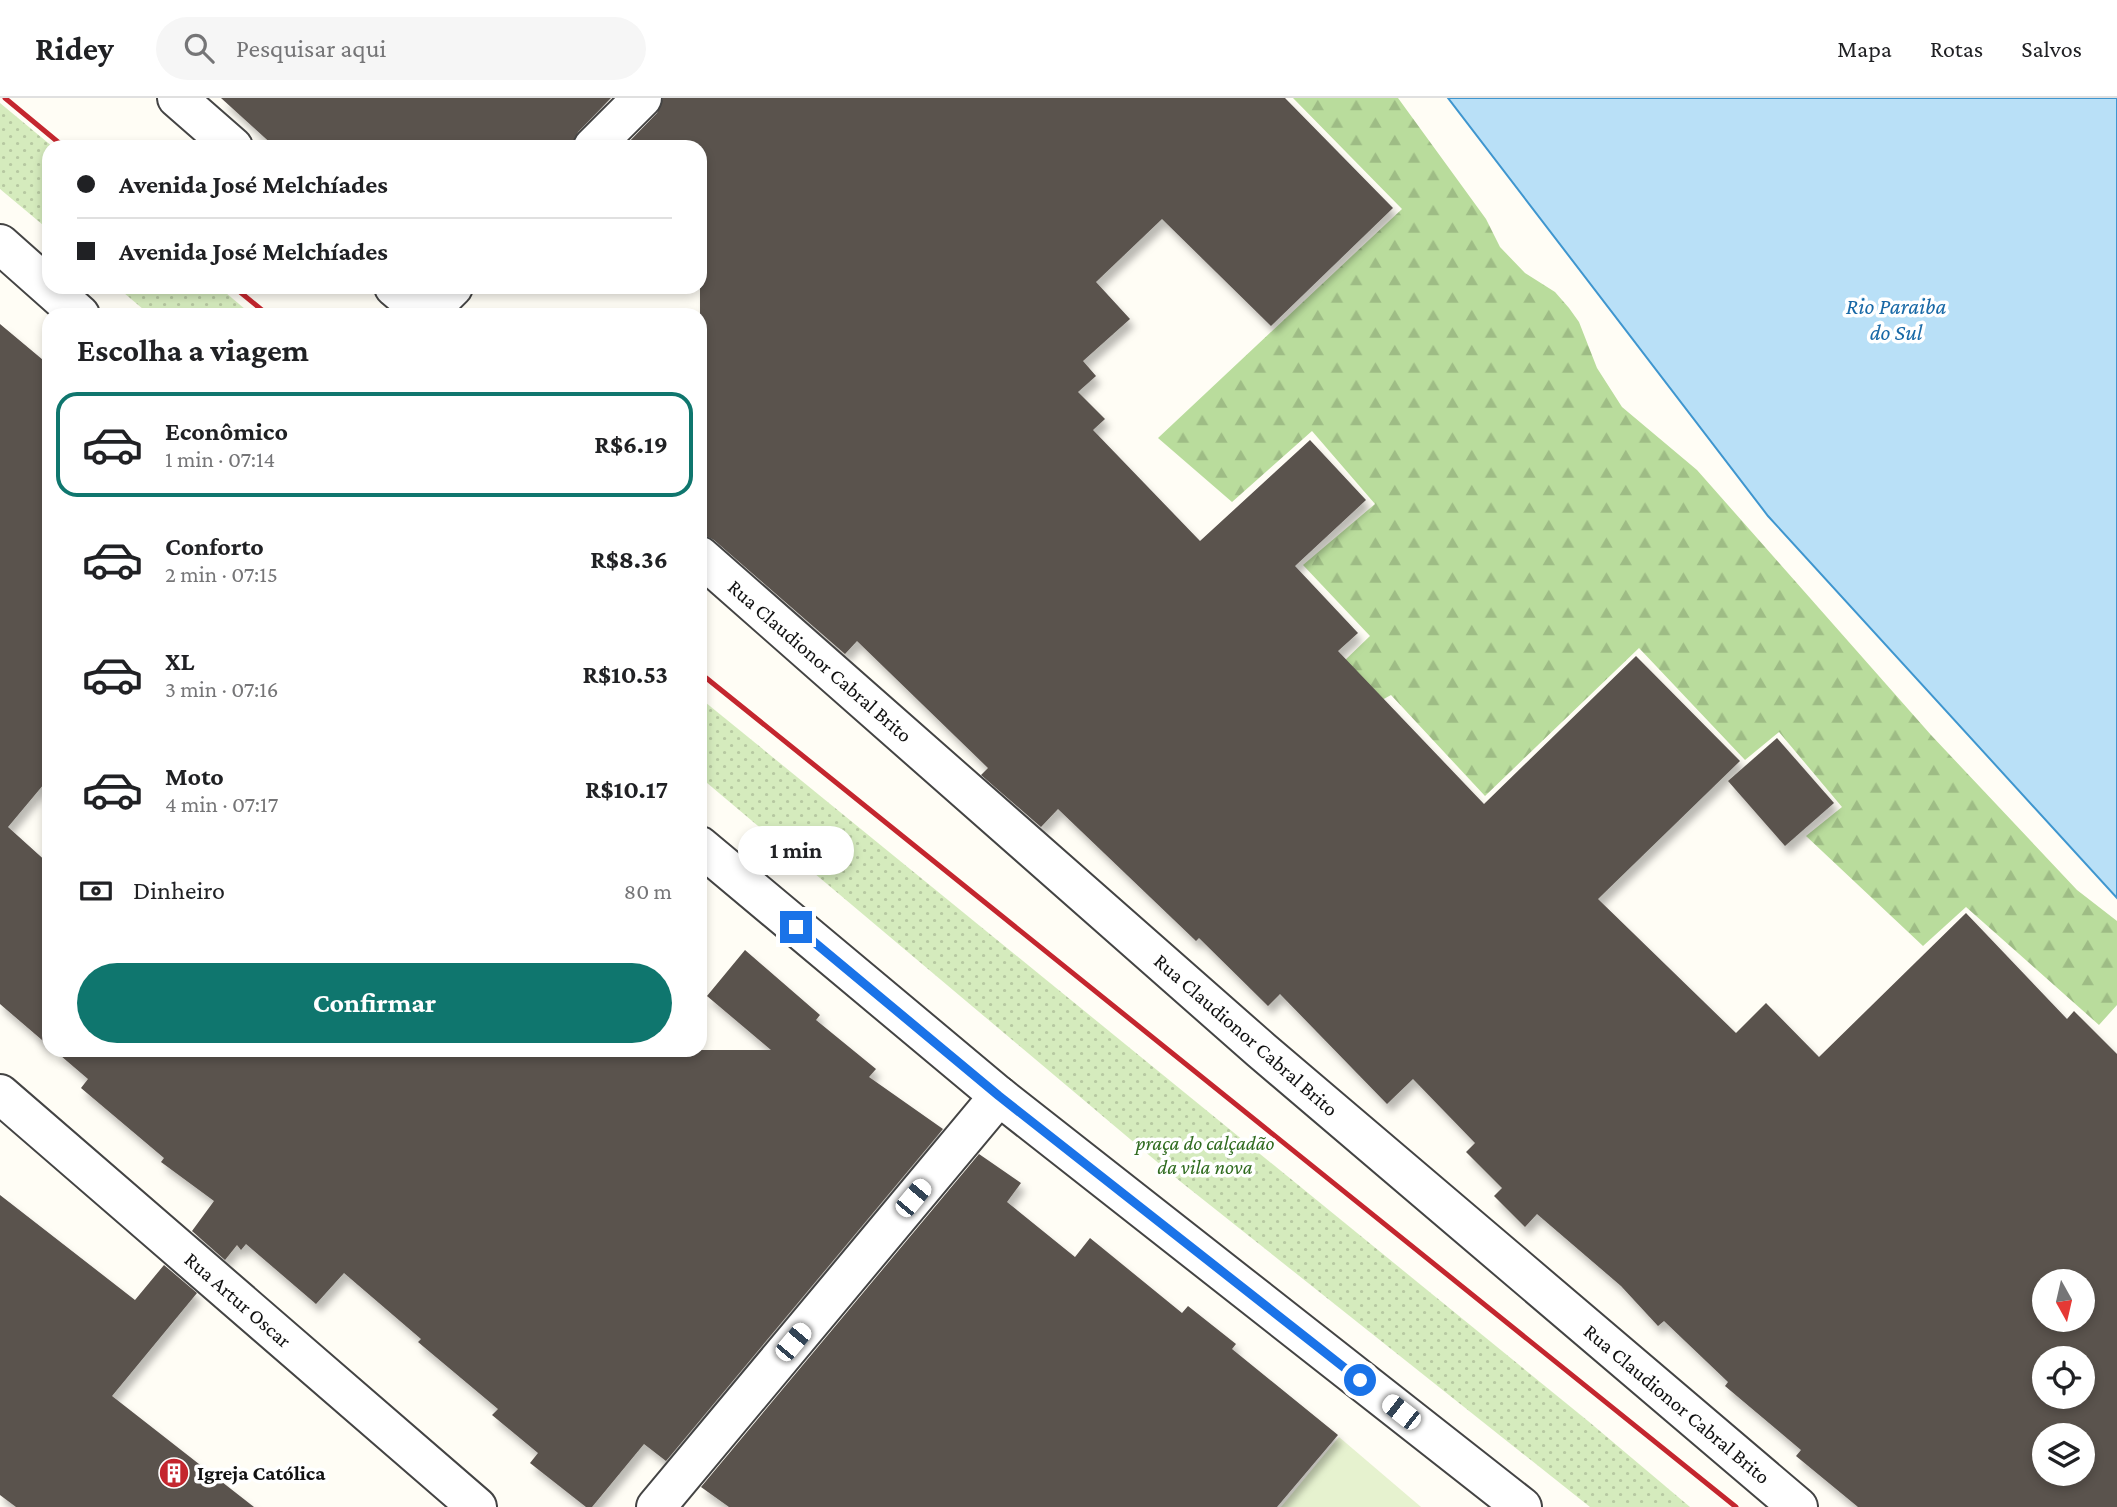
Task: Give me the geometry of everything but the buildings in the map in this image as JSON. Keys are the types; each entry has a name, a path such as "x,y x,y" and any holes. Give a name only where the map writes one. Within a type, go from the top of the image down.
{"street":[{"path":"177,98 225,140"},
{"path":"600,140 642,98"},
{"path":"0,244 42,281"},
{"path":"56,294 72,308"},
{"path":"402,294 418,308"},
{"path":"433,308 446,294"},
{"name":"Rua Claudionor Cabral Brito","path":"707,562 1261,1050 1798,1507"},
{"path":"707,852 999,1096 1522,1507"},
{"name":"Rua Artur Oscar","path":"0,1094 477,1507"},
{"path":"656,1507 999,1096"}],"green space":[{"path":"1293,98 1398,98 1486,219 1500,247 1525,273 1555,292 1569,308 1579,322 1597,368 1622,407 1697,470 1931,735 2077,890 2117,921 2117,1005 2099,1025 1966,907 1923,946 1806,836 1842,807 1779,732 1745,760 1639,648 1485,796 1391,695 1382,700 1342,663 1370,636 1303,565 1375,504 1312,431 1232,502 1158,438 1402,209"},
{"path":"0,103 45,140 42,140 42,224 0,189"},
{"path":"125,294 227,294 244,308 142,308"},
{"name":"praça do calçadão da vila nova","path":"707,704 1690,1507 1590,1507 1181,1182 707,783"},
{"path":"1339,1437 1421,1507 1281,1507"}],"water":[{"name":"Rio Paraiba do Sul","path":"1448,98 2117,98 2117,898 1768,516"}],"railway":[{"path":"5,98 56,140"},
{"path":"242,294 260,308"},
{"path":"707,679 1736,1507"}],"place":[{"name":"Igreja Católica","path":"174,1473"}],"route":[{"path":"796,927 999,1096 1360,1380"}]}
